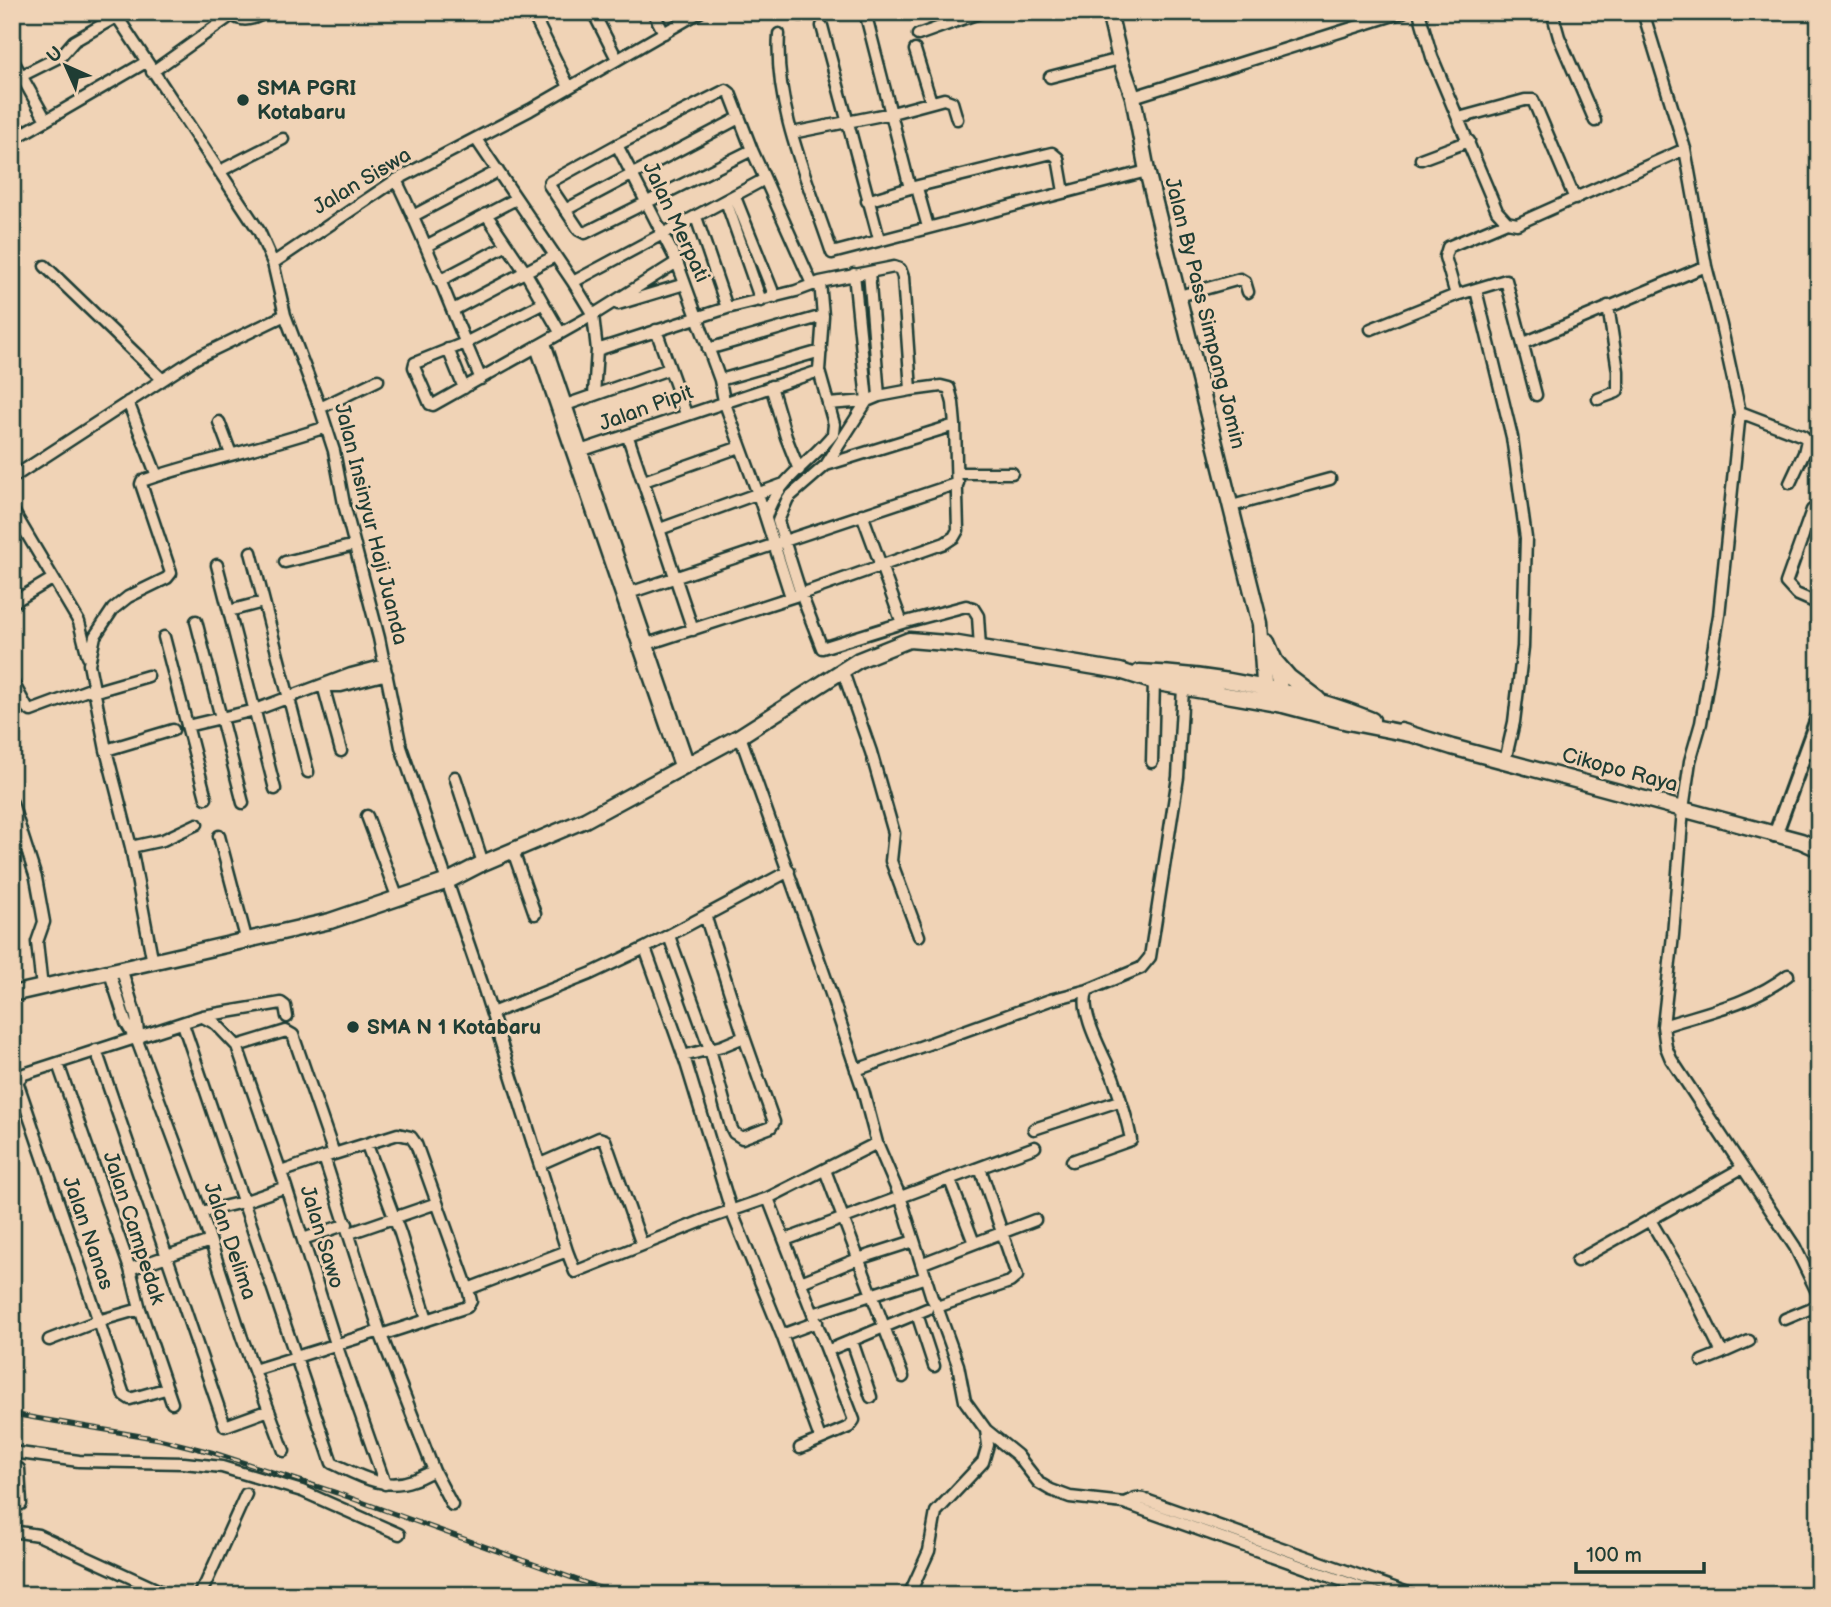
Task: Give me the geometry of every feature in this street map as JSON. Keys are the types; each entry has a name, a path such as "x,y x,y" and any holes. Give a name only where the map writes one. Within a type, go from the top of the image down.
{"highway":[{"name":"Jalan By Pass Simpang Jomin","path":"1109,12 1120,59 1133,97 1147,171 1269,660 1282,699"},
{"path":"12,995 330,921 448,881 483,863 585,820 740,736 796,702 842,669 879,650 909,640 980,648 1120,671 1160,673 1245,685 1265,695"},
{"name":"Jalan By Pass Simpang Jomin","path":"1265,695 1269,660"},
{"path":"1245,685 1261,674 1269,660 1324,703"},
{"path":"1120,671 1183,688 1282,699"},
{"name":"Cikopo Raya","path":"1282,699 1348,722 1409,734"},
{"name":"Cikopo Raya","path":"1282,699 1324,703 1409,734 1801,841 1819,849"}],"main road":[{"path":"1775,835 1819,714"}],"street":[{"path":"152,72 231,14 252,19 266,12"},
{"path":"532,12 569,87"},
{"path":"593,12 617,59"},
{"path":"653,12 663,33"},
{"name":"Jalan Siswa","path":"273,263 396,180 476,139 700,12"},
{"path":"782,12 802,15 812,12"},
{"path":"865,12 913,188 928,227"},
{"path":"918,35 982,12"},
{"path":"1362,12 1368,22"},
{"path":"1133,97 1403,12"},
{"path":"1419,12 1432,57 1497,211 1507,222"},
{"path":"1552,12 1559,37 1595,121"},
{"path":"1643,12 1685,149 1706,266 1740,412 1719,615 1683,809 1663,1026 1671,1059 1795,1247 1819,1296"},
{"path":"23,75 61,56 74,41 115,14"},
{"name":"Jalan Insinyur Haji Juanda","path":"115,14 259,231 273,263 285,315 326,427 368,589 401,747 492,1013 567,1251"},
{"path":"822,26 879,239"},
{"path":"779,34 777,63 792,133 832,253 1147,171"},
{"path":"915,50 931,102"},
{"path":"12,59 46,120"},
{"path":"1050,77 1120,59"},
{"path":"12,140 146,62"},
{"path":"752,150 585,233 579,230 550,186 550,182 617,145 724,90 730,93 765,179 816,283 823,316 819,371 834,424 833,434 785,484 768,510 766,519"},
{"path":"792,133 949,100 957,119"},
{"path":"1460,118 1533,100 1575,199"},
{"path":"565,210 739,118"},
{"path":"220,171 283,139"},
{"path":"476,139 593,315 597,350 594,395"},
{"path":"1421,159 1469,141"},
{"name":"Jalan Merpati","path":"617,145 677,262 766,519 779,542"},
{"path":"1456,295 1445,257 1448,247 1507,222 1517,224 1685,149"},
{"path":"867,201 1052,153 1058,158 1064,192"},
{"path":"413,216 498,171"},
{"path":"573,282 765,179"},
{"path":"396,180 481,379"},
{"path":"426,246 516,199"},
{"path":"730,199 775,297"},
{"path":"730,199 761,301"},
{"path":"486,214 526,273 560,332"},
{"path":"696,217 727,308"},
{"path":"439,281 507,245"},
{"path":"453,310 555,256"},
{"path":"542,304 465,343 414,364 428,401 433,405 481,379 605,308 677,262"},
{"path":"46,266 162,379"},
{"path":"1524,343 1706,266"},
{"path":"597,350 727,308 761,301 816,283 894,267 900,270 903,277 911,390"},
{"path":"869,272 879,396"},
{"path":"854,274 867,401 826,465 782,506 778,521 779,542 796,596 822,648 902,623 970,606 978,615 980,648"},
{"path":"1179,296 1240,279 1245,282 1248,292"},
{"path":"1371,329 1456,295 1506,280 1536,395"},
{"path":"605,308 685,284"},
{"path":"1476,290 1512,437 1526,538 1522,646 1514,722 1505,761"},
{"path":"1598,399 1617,392 1618,389 1608,306"},
{"path":"12,478 162,379 224,343 285,315"},
{"path":"708,349 823,316"},
{"path":"656,330 686,414"},
{"path":"540,345 685,767"},
{"path":"448,349 464,388"},
{"path":"720,380 821,351"},
{"path":"562,406 669,369"},
{"name":"Jalan Pipit","path":"577,452 819,371"},
{"path":"320,408 378,380"},
{"path":"771,386 799,470"},
{"path":"643,646 796,596 945,543 954,537 958,530 958,478 953,403 949,388 941,386 879,396 867,401 828,404"},
{"path":"128,402 158,476"},
{"path":"1740,412 1805,438 1807,444 1790,483"},
{"path":"219,422 231,454"},
{"path":"826,465 955,425"},
{"path":"89,664 95,636 113,609 128,597 167,578 171,573 142,481 326,427"},
{"path":"628,437 694,629"},
{"path":"644,481 740,447"},
{"path":"626,594 862,514 958,478 1012,472"},
{"path":"1232,506 1330,479"},
{"path":"660,529 785,484"},
{"path":"1819,506 1811,510 1786,583 1797,594 1819,604"},
{"path":"12,509 79,622 106,750 131,847 153,963"},
{"path":"862,514 902,623"},
{"path":"285,562 355,545"},
{"path":"251,552 291,698 308,772"},
{"path":"217,565 275,789"},
{"path":"12,603 52,579"},
{"path":"229,611 263,602"},
{"path":"196,621 243,803"},
{"path":"164,637 206,798"},
{"path":"842,669 871,752 894,834 891,861 919,936"},
{"path":"187,726 255,710 325,685 341,686 386,670"},
{"path":"12,681 31,711 93,690 148,676"},
{"path":"1152,762 1154,681"},
{"path":"325,685 341,751"},
{"path":"856,1070 1050,1000 1088,990 1141,968 1150,957 1178,778 1183,688"},
{"path":"106,750 173,730"},
{"path":"740,736 856,1070 877,1143 901,1199 923,1263 932,1308 958,1365 965,1401 986,1430 1017,1455 1039,1483 1070,1497 1124,1503 1350,1578 1360,1586 1382,1595"},
{"path":"455,777 483,863"},
{"path":"12,803 36,878 44,922 37,942 42,988"},
{"path":"367,816 398,899"},
{"path":"131,847 163,840 197,824"},
{"path":"219,836 247,942"},
{"path":"513,851 536,915"},
{"path":"492,1013 590,974 645,948 706,918 789,871"},
{"path":"669,936 710,1049 734,1133 742,1138 771,1127 774,1122 706,918"},
{"path":"645,948 683,1056 730,1210 782,1335 820,1438"},
{"name":"Jalan Delima","path":"116,972 137,1039 201,1212 284,1451"},
{"path":"1663,1026 1751,999 1788,975"},
{"path":"1072,1161 1131,1140 1114,1080 1087,1015 1085,996 1088,990"},
{"path":"58,1065 203,1016 281,1003 285,1006 288,1017"},
{"name":"Jalan Sawo","path":"203,1016 216,1024 237,1046 286,1187 335,1343 385,1484"},
{"path":"183,1024 332,1463 385,1484 414,1480 434,1471"},
{"path":"237,1046 286,1031 293,1035 380,1333 434,1471 452,1505"},
{"path":"683,1056 744,1037"},
{"path":"96,1050 225,1426 269,1410"},
{"name":"Jalan Nanas","path":"58,1065 24,1074 17,1081 126,1397 130,1399 165,1389"},
{"name":"Jalan Campedak","path":"58,1065 130,1269 165,1389 172,1403"},
{"path":"1034,1129 1119,1101"},
{"path":"254,1370 335,1343 446,1315 467,1307 471,1301 416,1144 411,1137 398,1134 281,1172"},
{"path":"540,1164 599,1138 606,1140 642,1245"},
{"path":"467,1289 567,1251 575,1272 730,1210 768,1198 877,1143"},
{"path":"367,1145 427,1319"},
{"path":"785,1240 1035,1147"},
{"path":"828,1350 932,1308 967,1299 1015,1279 1017,1272 980,1168"},
{"path":"1577,1261 1742,1168"},
{"path":"825,1170 903,1377"},
{"path":"950,1180 974,1242"},
{"path":"201,1212 243,1202 286,1187"},
{"path":"768,1198 854,1420 849,1427 800,1448"},
{"path":"303,1239 394,1219 437,1203"},
{"path":"923,1263 1035,1220"},
{"path":"1650,1220 1690,1288 1722,1353"},
{"path":"130,1269 210,1241"},
{"path":"801,1282 914,1241"},
{"path":"782,1335 872,1294 926,1277"},
{"path":"1784,1319 1819,1305"},
{"path":"49,1340 98,1321 140,1309"},
{"path":"917,1314 934,1366"},
{"path":"852,1341 871,1397"},
{"path":"1702,1362 1749,1341"},
{"path":"909,1595 929,1551 936,1512 983,1462 988,1445 986,1430"},
{"path":"12,1452 79,1461 184,1463 222,1467 302,1491 399,1534"},
{"path":"12,1467 19,1469 21,1504 12,1506"},
{"path":"198,1595 246,1494"},
{"path":"12,1531 38,1535 169,1595"},
{"path":"1344,1595 1350,1578"},
{"path":"1360,1586 1414,1595"}],"railway":[{"path":"12,1414 159,1439 211,1452 337,1493 619,1595"}],"place":[{"name":"SMA PGRI Kotabaru","path":"243,100"},
{"name":"SMA N 1 Kotabaru","path":"353,1027"}]}
